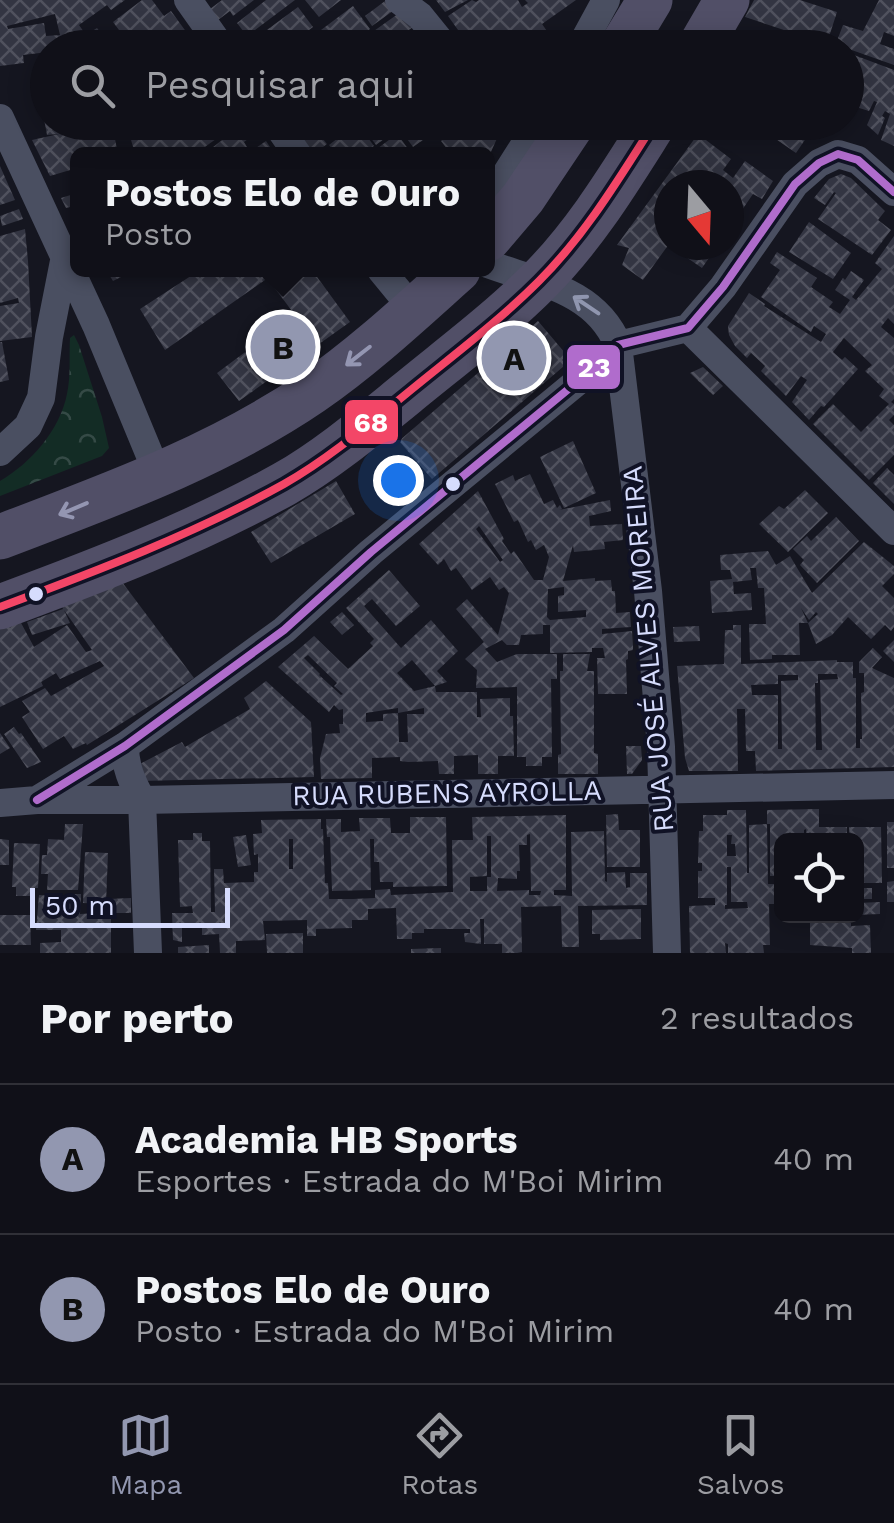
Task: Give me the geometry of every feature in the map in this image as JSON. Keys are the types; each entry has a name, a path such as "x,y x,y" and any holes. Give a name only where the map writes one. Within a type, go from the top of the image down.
{"main road":[{"path":"632,30 650,0"},
{"path":"710,30 727,0"},
{"path":"495,228 522,198 562,140"},
{"path":"0,607 199,529 288,482 354,436 478,336 540,280 582,232 644,140"},
{"path":"0,537 221,447 312,392 450,277"}],"street":[{"path":"188,0 209,30"},
{"path":"400,0 431,30"},
{"path":"590,30 606,0"},
{"path":"0,118 70,266"},
{"path":"495,204 499,185 520,140"},
{"path":"37,800 125,746 284,630 618,345 688,328 723,286 795,184 819,163 838,154 858,160 894,192"},
{"path":"495,242 540,280 596,310 611,328 618,345"},
{"path":"0,452 28,426 41,398 65,255"},
{"path":"75,277 158,475"},
{"path":"386,277 414,310"},
{"path":"688,328 894,531"},
{"name":"RUA JOSÉ ALVES MOREIRA","path":"618,345 648,591 662,789 667,953"},
{"path":"125,746 130,780 142,800 148,953"},
{"name":"RUA RUBENS AYROLLA","path":"0,804 37,800 894,784"}],"green space":[{"path":"74,335 109,448 102,456 0,496 0,481 33,455 58,420 67,394 70,338"}],"building":[{"path":"0,0 125,0 111,10 107,5 79,25 82,30 59,30 55,14 7,26 8,29 44,23 45,30 30,30 30,54 23,55 24,63 0,66"},
{"path":"142,0 152,0 164,16 171,11 185,30 119,30 113,22"},
{"path":"222,0 254,0 233,16 230,11 218,20 210,9"},
{"path":"266,0 295,0 255,30 242,30 237,23"},
{"path":"305,0 341,0 319,17"},
{"path":"436,0 468,0 445,12"},
{"path":"472,0 518,0 522,7 528,3 525,0 576,0 542,24 546,30 458,30 448,16"},
{"path":"754,0 800,0 837,12 831,30 784,30 745,17"},
{"path":"879,0 894,0 894,36 884,32 880,44 894,49 894,65 864,54 864,30"},
{"path":"385,1 397,8 372,26 365,16"},
{"path":"353,6 370,29 369,30 321,30"},
{"path":"298,7 313,27 309,30 267,30"},
{"path":"402,11 413,27 409,30 375,30"},
{"path":"864,59 894,70 894,146 881,140 890,114 885,111 882,116 885,118 878,135 867,125 877,102 869,111 864,109"},
{"path":"32,140 115,140 117,147 70,147 70,170 50,176"},
{"path":"131,140 215,140 205,147 133,147"},
{"path":"222,140 247,140 247,147 213,147"},
{"path":"304,140 324,140 327,144 323,147 309,147"},
{"path":"335,140 370,140 374,146 331,147"},
{"path":"389,140 402,140 407,147 379,147"},
{"path":"496,140 493,147 446,147 441,141"},
{"path":"694,140 706,140 731,159 723,170 672,170"},
{"path":"777,140 805,140 796,153"},
{"path":"745,161 773,181 762,199 753,194 744,207 744,170 739,170"},
{"path":"0,166 15,200 0,205"},
{"path":"841,174 851,178 885,211 878,220 891,230 872,255 818,219 836,193 825,205 814,198 829,179"},
{"path":"654,194 654,260 657,260 643,280 622,265 629,248 617,245"},
{"path":"70,195 70,207 66,208 61,198"},
{"path":"19,209 23,219 2,226 0,216"},
{"path":"809,222 851,253 833,279 789,252"},
{"path":"25,229 32,337 0,341 0,306 19,303 18,298 0,303 0,236"},
{"path":"894,236 894,324 888,318 881,327 894,338 894,415 889,420 894,425 894,455 869,480 813,424 833,404 861,432 889,404 879,396 884,389 865,371 872,365 844,338 833,352 858,369 809,420 792,402 807,380 801,376 786,396 761,371 765,366 751,353 747,358 735,346 728,326 749,293 821,342 826,334 814,326 811,332 761,297 780,270 770,263 777,252 817,278 811,287 833,302 829,307 840,314 850,300 835,290 843,278 851,271 864,280 852,297 856,300 882,269 875,263"},
{"path":"690,260 708,260 702,268"},
{"path":"189,277 265,280 165,350 140,309"},
{"path":"266,277 317,277 350,322 239,401 217,373 295,315"},
{"path":"538,321 571,360 432,479 399,441"},
{"path":"0,342 9,380 0,382"},
{"path":"703,367 723,386 713,395 690,373"},
{"path":"573,441 596,493 564,508 540,457"},
{"path":"887,468 894,475 894,504 873,483"},
{"path":"530,474 544,504 553,500 557,508 560,505 559,510 610,500 611,511 589,516 590,526 622,524 623,540 604,542 605,549 574,552 573,545 563,581 611,580 616,613 630,612 631,627 602,629 602,634 632,631 633,650 628,651 626,660 627,694 598,694 597,658 605,658 603,648 550,653 550,625 543,625 543,634 521,635 519,645 507,645 502,640 485,649 497,662 517,654 557,654 557,679 551,679 552,757 542,757 542,766 526,766 526,757 517,757 517,687 476,688 477,670 465,659 484,642 456,609 467,599 498,635 509,593 504,587 499,590 490,577 472,590 456,568 451,571 444,559 438,565 419,544 478,491 511,554 514,551 534,580 543,580 549,557 544,545 536,550 531,540 528,542 495,484 513,475 515,481","holes":["479,526 503,560 500,562 476,529","564,587 564,595 558,596 558,612 586,610 586,617 547,617 548,589"]},
{"path":"336,481 355,514 271,563 251,532"},
{"path":"805,490 828,513 788,552 759,524"},
{"path":"836,517 859,541 817,583 800,565 804,560 793,549 807,536 811,541"},
{"path":"864,542 894,566 894,574 882,586 894,598 891,631 885,625 871,639 848,617 832,635 816,644 808,623 799,623 800,655 750,660 749,624 766,624 764,588 758,588 756,568 750,568 752,580 733,582 734,594 751,593 752,610 712,613 710,581 732,579 730,570 721,570 720,555 768,551 776,565 790,556 812,593"},
{"path":"389,570 420,606 396,626 372,599 364,606 401,648 431,620 458,651 437,671 447,682 435,686 436,692 477,692 477,717 481,717 480,699 510,698 514,756 498,756 498,774 478,774 478,755 454,756 454,774 439,774 438,761 408,762 400,761 400,757 372,758 372,778 321,779 320,758 326,734 340,733 343,709 334,705 329,712 278,667 314,636 348,669 373,646 370,643 374,639 346,608","holes":["308,655 343,694 319,675 304,658","412,660 435,686 414,691 397,673","398,708 398,713 383,714 383,721 366,722 366,713","424,708 424,714 407,714 408,742 399,742 398,713"]},
{"path":"122,582 194,678 87,745 73,749 64,736 43,749 22,717 30,712 22,701 45,688 51,696 104,666 100,661 60,679 56,673 41,682 43,686 0,707 0,628 20,621 34,647 67,625 86,652 92,650 64,610 70,623 32,635 27,622"},
{"path":"342,612 354,625 342,635 330,622"},
{"path":"733,625 741,625 741,664 853,662 856,748 860,748 862,739 864,692 864,673 859,673 859,662 873,648 882,657 872,668 894,678 894,767 756,771 755,751 746,751 745,709 737,709 738,771 689,771 677,666 724,664 725,630 733,630","holes":["818,674 837,674 838,679 820,680 822,750 816,750","778,675 798,675 798,680 781,681 782,749 778,749 778,695 752,695 751,685 778,684"]},
{"path":"699,626 700,641 674,642 673,627"},
{"path":"894,640 894,662 883,651"},
{"path":"563,654 590,654 587,671 594,671 594,753 598,754 598,774 558,774"},
{"path":"266,681 311,722 314,777 140,781 134,767 182,742 185,747 250,709 244,698"},
{"path":"14,727 41,762 27,768 4,734"},
{"path":"0,733 10,748 0,754"},
{"path":"626,746 641,746 642,760 632,774 627,774"},
{"path":"819,809 819,827 847,827 847,833 806,833 806,829 804,833 774,833 774,876 770,876 767,810"},
{"path":"746,810 749,873 749,825 767,824 768,884 774,884 774,904 769,904 770,945 763,945 764,953 728,953 725,943 726,953 690,953 689,906 715,905 715,898 698,898 698,871 702,871 702,863 698,863 699,831 703,831 703,815","holes":["727,835 732,835 736,856 727,856","727,867 731,867 731,902 747,902 748,908 725,909"]},
{"path":"618,814 619,830 640,830 640,867 607,867 606,815"},
{"path":"566,815 566,890 554,890 554,895 572,896 571,832 604,831 605,881 607,873 625,872 626,888 630,887 630,873 647,873 647,905 578,906 579,947 562,947 561,906 521,907 522,952 517,953 502,953 502,944 484,944 484,919 480,919 481,944 465,942 464,933 470,933 470,929 424,929 424,933 412,933 412,939 397,939 396,908 368,909 368,920 352,920 352,928 316,929 316,936 307,936 307,920 263,921 265,940 236,941 236,953 220,953 219,934 202,935 202,925 182,926 182,942 173,940 172,913 193,913 192,906 180,907 178,840 193,840 193,833 202,833 202,841 210,841 211,912 215,912 214,869 223,869 224,883 254,882 258,854 254,855 253,834 262,833 261,820 321,819 329,899 353,899 375,898 375,890 390,889 391,895 453,892 452,840 473,840 472,817","holes":["530,834 531,891 541,891 540,895 529,895 529,890 497,891 498,878 517,879 519,845 527,845","487,836 491,836 487,891 470,891 470,877 487,876","289,839 293,839 293,869 289,869"]},
{"path":"410,817 446,817 447,886 393,887 393,882 380,882 379,862 374,862 374,839 370,839 371,890 332,891 326,819 341,819 341,832 360,831 359,818 390,818 391,833 410,833"},
{"path":"887,822 894,822 894,868 887,868"},
{"path":"65,824 83,824 78,890 47,890 48,874 41,874 42,855 47,855 48,839 64,840"},
{"path":"849,827 881,827 882,883 864,883 864,833 849,833"},
{"path":"246,835 251,865 238,867 233,837"},
{"path":"0,839 9,840 9,865 0,865"},
{"path":"14,843 40,844 38,888 30,888 30,896 16,896 16,887 12,887"},
{"path":"85,852 108,853 106,904 83,903"},
{"path":"894,881 894,902 887,902 887,882"},
{"path":"864,888 872,888 872,899 864,899"},
{"path":"67,894 81,894 80,914 97,913 97,919 111,919 111,953 40,953 40,943 61,942 61,930 36,930 39,895 54,896 53,914 65,914"},
{"path":"131,898 131,913 110,913 109,899"},
{"path":"880,902 880,914 864,915 864,903"},
{"path":"641,909 641,939 600,940 600,934 592,934 592,910"},
{"path":"0,915 30,915 31,945 0,945"},
{"path":"810,923 870,925 871,953 810,945"},
{"path":"303,933 303,953 267,953 266,934"},
{"path":"209,945 209,953 178,953 178,947"},
{"path":"441,948 441,953 411,953 411,949"}],"transit line":[{"name":"68","path":"0,607 215,519 284,484 332,453 474,339 539,281 587,225 643,140"},
{"name":"23","path":"37,800 125,746 284,630 618,345 688,328 723,287 795,184 819,163 838,154 858,160 894,192"}],"place":[{"name":"Postos Elo de Ouro","path":"283,347"},
{"name":"Academia HB Sports","path":"514,358"}]}
